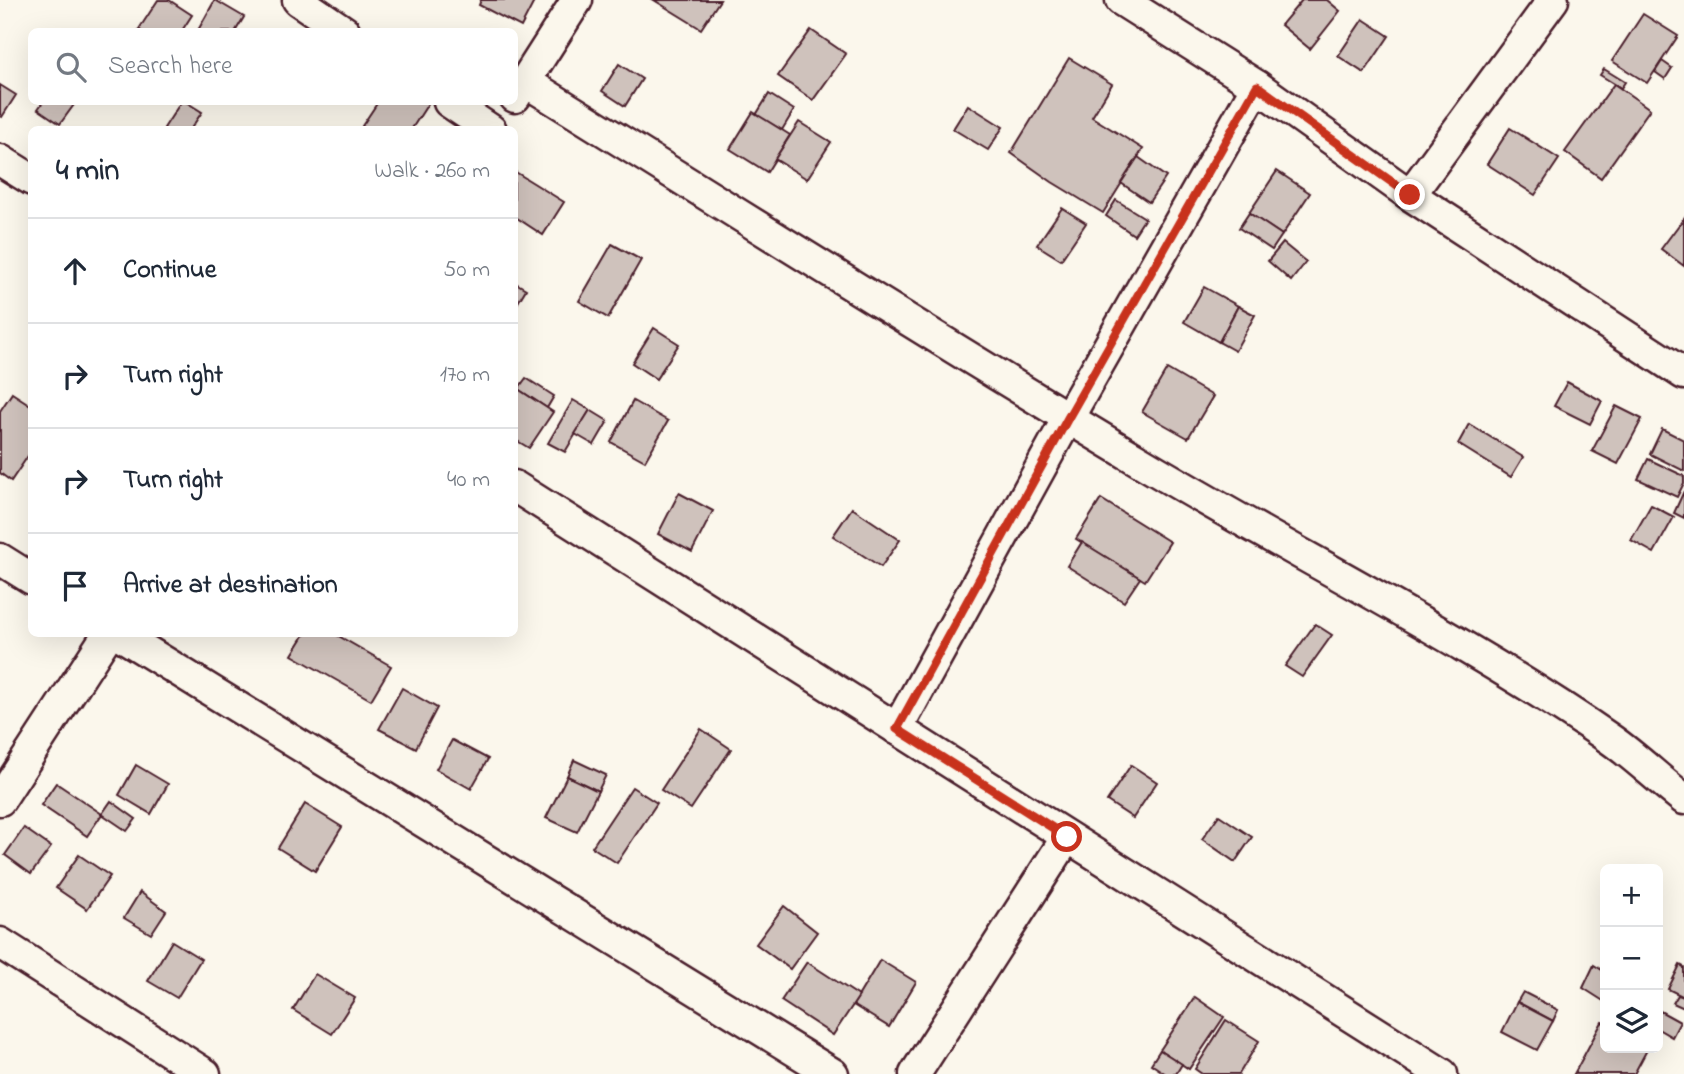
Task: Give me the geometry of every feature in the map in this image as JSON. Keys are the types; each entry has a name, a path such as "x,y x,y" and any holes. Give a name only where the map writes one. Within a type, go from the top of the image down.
{"street":[{"path":"298,0 339,28"},
{"path":"518,92 577,0"},
{"path":"1121,0 1257,86 1410,195 1684,374"},
{"path":"1410,195 1553,0"},
{"path":"897,729 1068,418 1257,86"},
{"path":"518,95 1140,462 1410,615 1543,695 1622,748 1684,799"},
{"path":"454,105 485,126"},
{"path":"494,126 509,105"},
{"path":"0,160 28,178"},
{"path":"518,489 1442,1074"},
{"path":"0,559 28,576"},
{"path":"0,800 106,637"},
{"path":"124,637 833,1074"},
{"path":"915,1074 1067,837"},
{"path":"0,943 205,1074"}],"building":[{"path":"158,0 169,0 192,15 184,28 140,28"},
{"path":"215,0 244,17 237,28 199,28"},
{"path":"481,0 535,0 521,27 479,5"},
{"path":"654,0 720,0 701,29"},
{"path":"1302,0 1327,0 1340,11 1310,49 1281,25"},
{"path":"1643,14 1678,36 1647,83 1612,61"},
{"path":"1363,19 1389,36 1364,73 1338,56"},
{"path":"811,30 846,54 813,100 778,76"},
{"path":"1069,58 1112,84 1092,117 1143,149 1103,213 1011,153"},
{"path":"1662,61 1672,68 1665,79 1655,72"},
{"path":"619,64 642,79 625,106 602,91"},
{"path":"1604,69 1625,82 1621,88 1600,75"},
{"path":"1614,84 1650,109 1601,178 1565,152"},
{"path":"0,85 16,95 2,117 0,116"},
{"path":"769,94 794,110 782,130 756,115"},
{"path":"41,105 74,105 60,124 38,109"},
{"path":"179,105 191,105 202,112 193,126 165,126"},
{"path":"376,105 427,105 414,126 362,126"},
{"path":"968,105 1003,127 988,150 953,129"},
{"path":"753,112 790,135 767,172 730,149"},
{"path":"799,122 831,142 807,179 775,159"},
{"path":"1510,128 1559,159 1535,195 1487,164"},
{"path":"1138,157 1166,177 1149,202 1121,183"},
{"path":"1277,171 1310,193 1282,235 1249,213"},
{"path":"518,173 564,202 543,235 518,219"},
{"path":"1116,200 1145,218 1134,235 1106,216"},
{"path":"1062,208 1086,223 1061,260 1037,245"},
{"path":"1249,213 1282,235 1272,250 1239,228"},
{"path":"1684,218 1684,266 1661,249"},
{"path":"1283,243 1306,262 1291,281 1268,261"},
{"path":"612,244 641,260 608,318 579,301"},
{"path":"518,284 526,289 518,302"},
{"path":"1204,287 1238,306 1219,342 1184,322"},
{"path":"1238,306 1255,315 1235,351 1219,342"},
{"path":"654,328 679,344 656,379 632,363"},
{"path":"1167,369 1213,396 1188,438 1142,412"},
{"path":"526,378 554,396 547,408 518,389"},
{"path":"1567,382 1602,401 1590,424 1554,406"},
{"path":"518,389 553,412 529,448 518,441"},
{"path":"12,393 28,403 28,456 11,481 0,473 0,411"},
{"path":"573,400 590,410 565,452 548,443"},
{"path":"633,401 668,421 645,461 611,442"},
{"path":"1616,406 1642,419 1618,464 1592,451"},
{"path":"590,410 608,421 594,445 575,434"},
{"path":"1469,424 1523,457 1511,477 1458,444"},
{"path":"1662,429 1684,440 1684,471 1650,454"},
{"path":"1648,459 1684,476 1684,483 1677,497 1638,479"},
{"path":"1684,491 1684,518 1674,513"},
{"path":"679,493 713,511 692,552 658,534"},
{"path":"1101,499 1170,542 1145,581 1076,539"},
{"path":"1651,505 1674,517 1654,553 1631,540"},
{"path":"852,508 900,540 881,567 833,536"},
{"path":"1082,542 1140,578 1124,602 1067,566"},
{"path":"1315,624 1332,635 1302,677 1285,666"},
{"path":"303,637 340,637 391,666 371,700 292,655"},
{"path":"402,688 437,708 416,748 379,729"},
{"path":"701,729 731,749 691,809 661,790"},
{"path":"452,740 488,759 471,789 436,769"},
{"path":"574,760 606,775 598,791 567,776"},
{"path":"136,765 168,784 151,814 119,795"},
{"path":"1131,765 1157,782 1133,818 1107,801"},
{"path":"567,776 598,791 577,832 546,818"},
{"path":"56,783 102,814 87,836 41,805"},
{"path":"632,787 657,803 617,863 592,847"},
{"path":"111,801 136,819 127,831 102,814"},
{"path":"305,804 342,827 315,871 278,848"},
{"path":"1219,815 1252,837 1235,862 1202,839"},
{"path":"24,828 51,847 31,874 5,855"},
{"path":"79,855 110,876 87,909 56,888"},
{"path":"140,892 166,911 151,934 124,918"},
{"path":"784,906 817,932 790,969 756,944"},
{"path":"172,941 201,959 177,998 148,981"},
{"path":"880,960 916,982 889,1027 853,1005"},
{"path":"807,962 859,996 833,1035 781,1001"},
{"path":"1594,965 1600,969 1600,999 1583,988"},
{"path":"1680,965 1684,967 1684,997 1668,989"},
{"path":"315,974 355,998 332,1034 293,1010"},
{"path":"1523,992 1558,1010 1553,1021 1517,1002"},
{"path":"1678,995 1684,997 1684,1008 1673,1003"},
{"path":"1195,997 1224,1017 1189,1069 1160,1050"},
{"path":"1517,1002 1553,1021 1537,1050 1502,1032"},
{"path":"1663,1013 1680,1022 1672,1037 1663,1032"},
{"path":"1226,1020 1259,1041 1239,1074 1202,1074 1195,1069"},
{"path":"1600,1026 1600,1053 1645,1053 1634,1074 1574,1074"},
{"path":"1160,1050 1182,1064 1176,1074 1166,1074 1151,1064"}],"route":[{"path":"1067,837 897,729 1068,418 1257,86 1410,195"}]}
